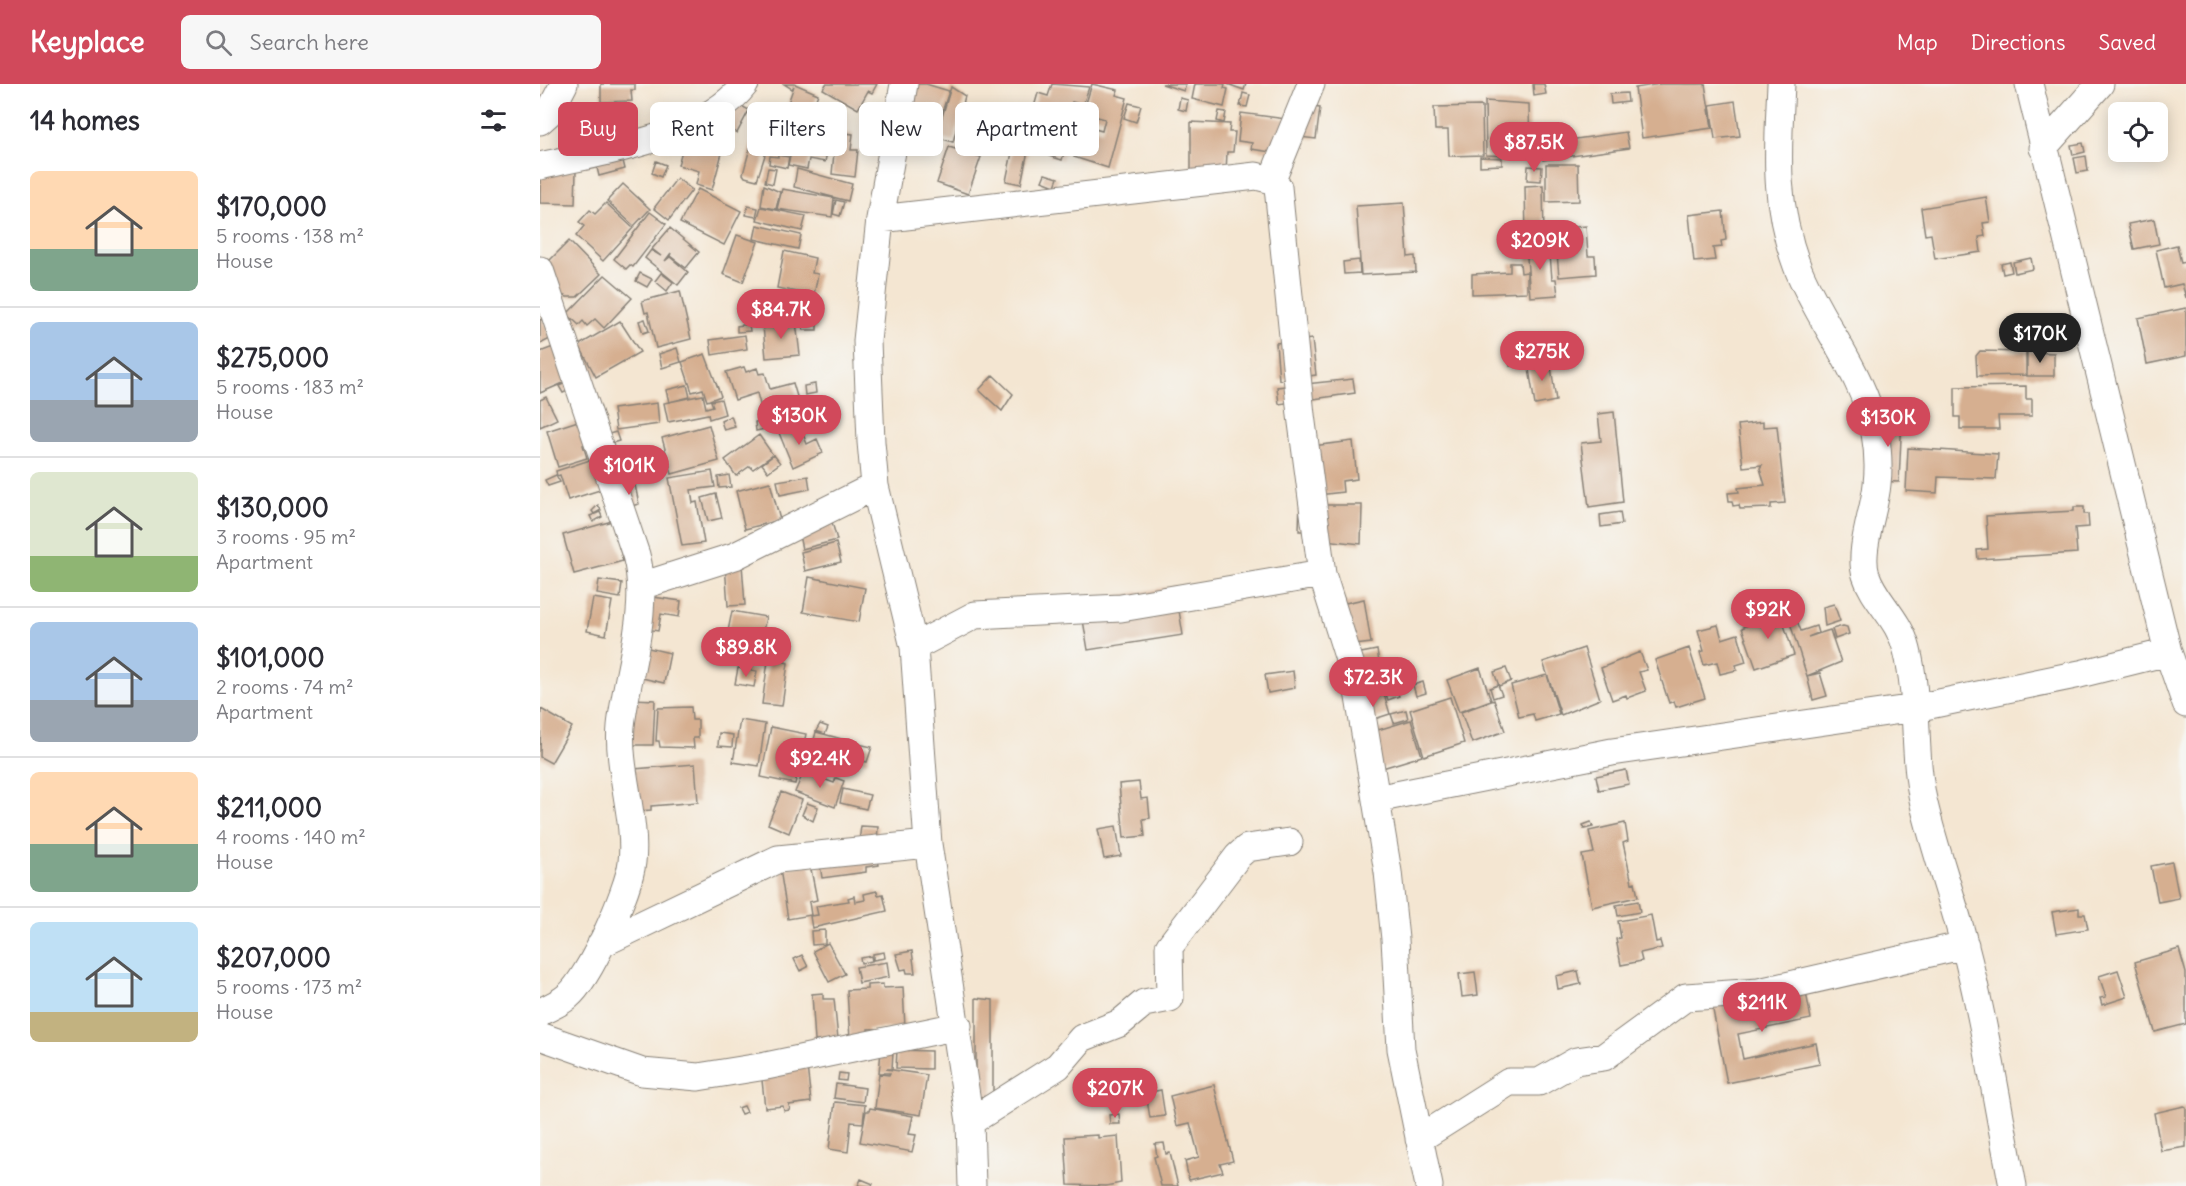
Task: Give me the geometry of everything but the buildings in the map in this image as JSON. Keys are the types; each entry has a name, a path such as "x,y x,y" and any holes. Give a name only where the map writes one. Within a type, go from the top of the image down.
{"street":[{"path":"540,120 549,113 564,84"},
{"path":"540,166 676,132 735,97 745,84"},
{"path":"904,84 880,219 867,341 875,486 914,646 927,844 958,1026 970,1122 972,1186"},
{"path":"1272,180 1311,84"},
{"path":"1781,84 1778,162 1781,213 1798,268 1867,404 1875,430 1878,457 1877,485 1864,553 1866,577 1900,630 1908,651 1915,708 1917,765 1924,805 1965,945 2013,1186"},
{"path":"2030,84 2043,148 2168,652 2186,704"},
{"path":"2043,148 2100,84"},
{"path":"880,219 1256,176 1272,180 1278,187 1301,415 1322,574 1357,685 1395,939 1401,1049 1429,1186"},
{"path":"540,270 636,555 641,586 621,728 632,862 623,896 601,944 576,987 568,997 540,1012"},
{"path":"641,586 735,556 875,486"},
{"path":"914,646 975,615 1121,608 1322,574"},
{"path":"1376,800 1612,752 1915,708 2080,674 2168,652"},
{"path":"970,1122 1058,1066 1082,1038 1120,1023 1144,1003 1170,998 1169,947 1238,856 1247,848 1289,842"},
{"path":"601,944 778,860 927,844"},
{"path":"1419,1139 1509,1082 1539,1082 1576,1061 1604,1057 1686,997 1759,992 1965,945"},
{"path":"540,1036 642,1072 698,1077 766,1066 958,1026"}]}
